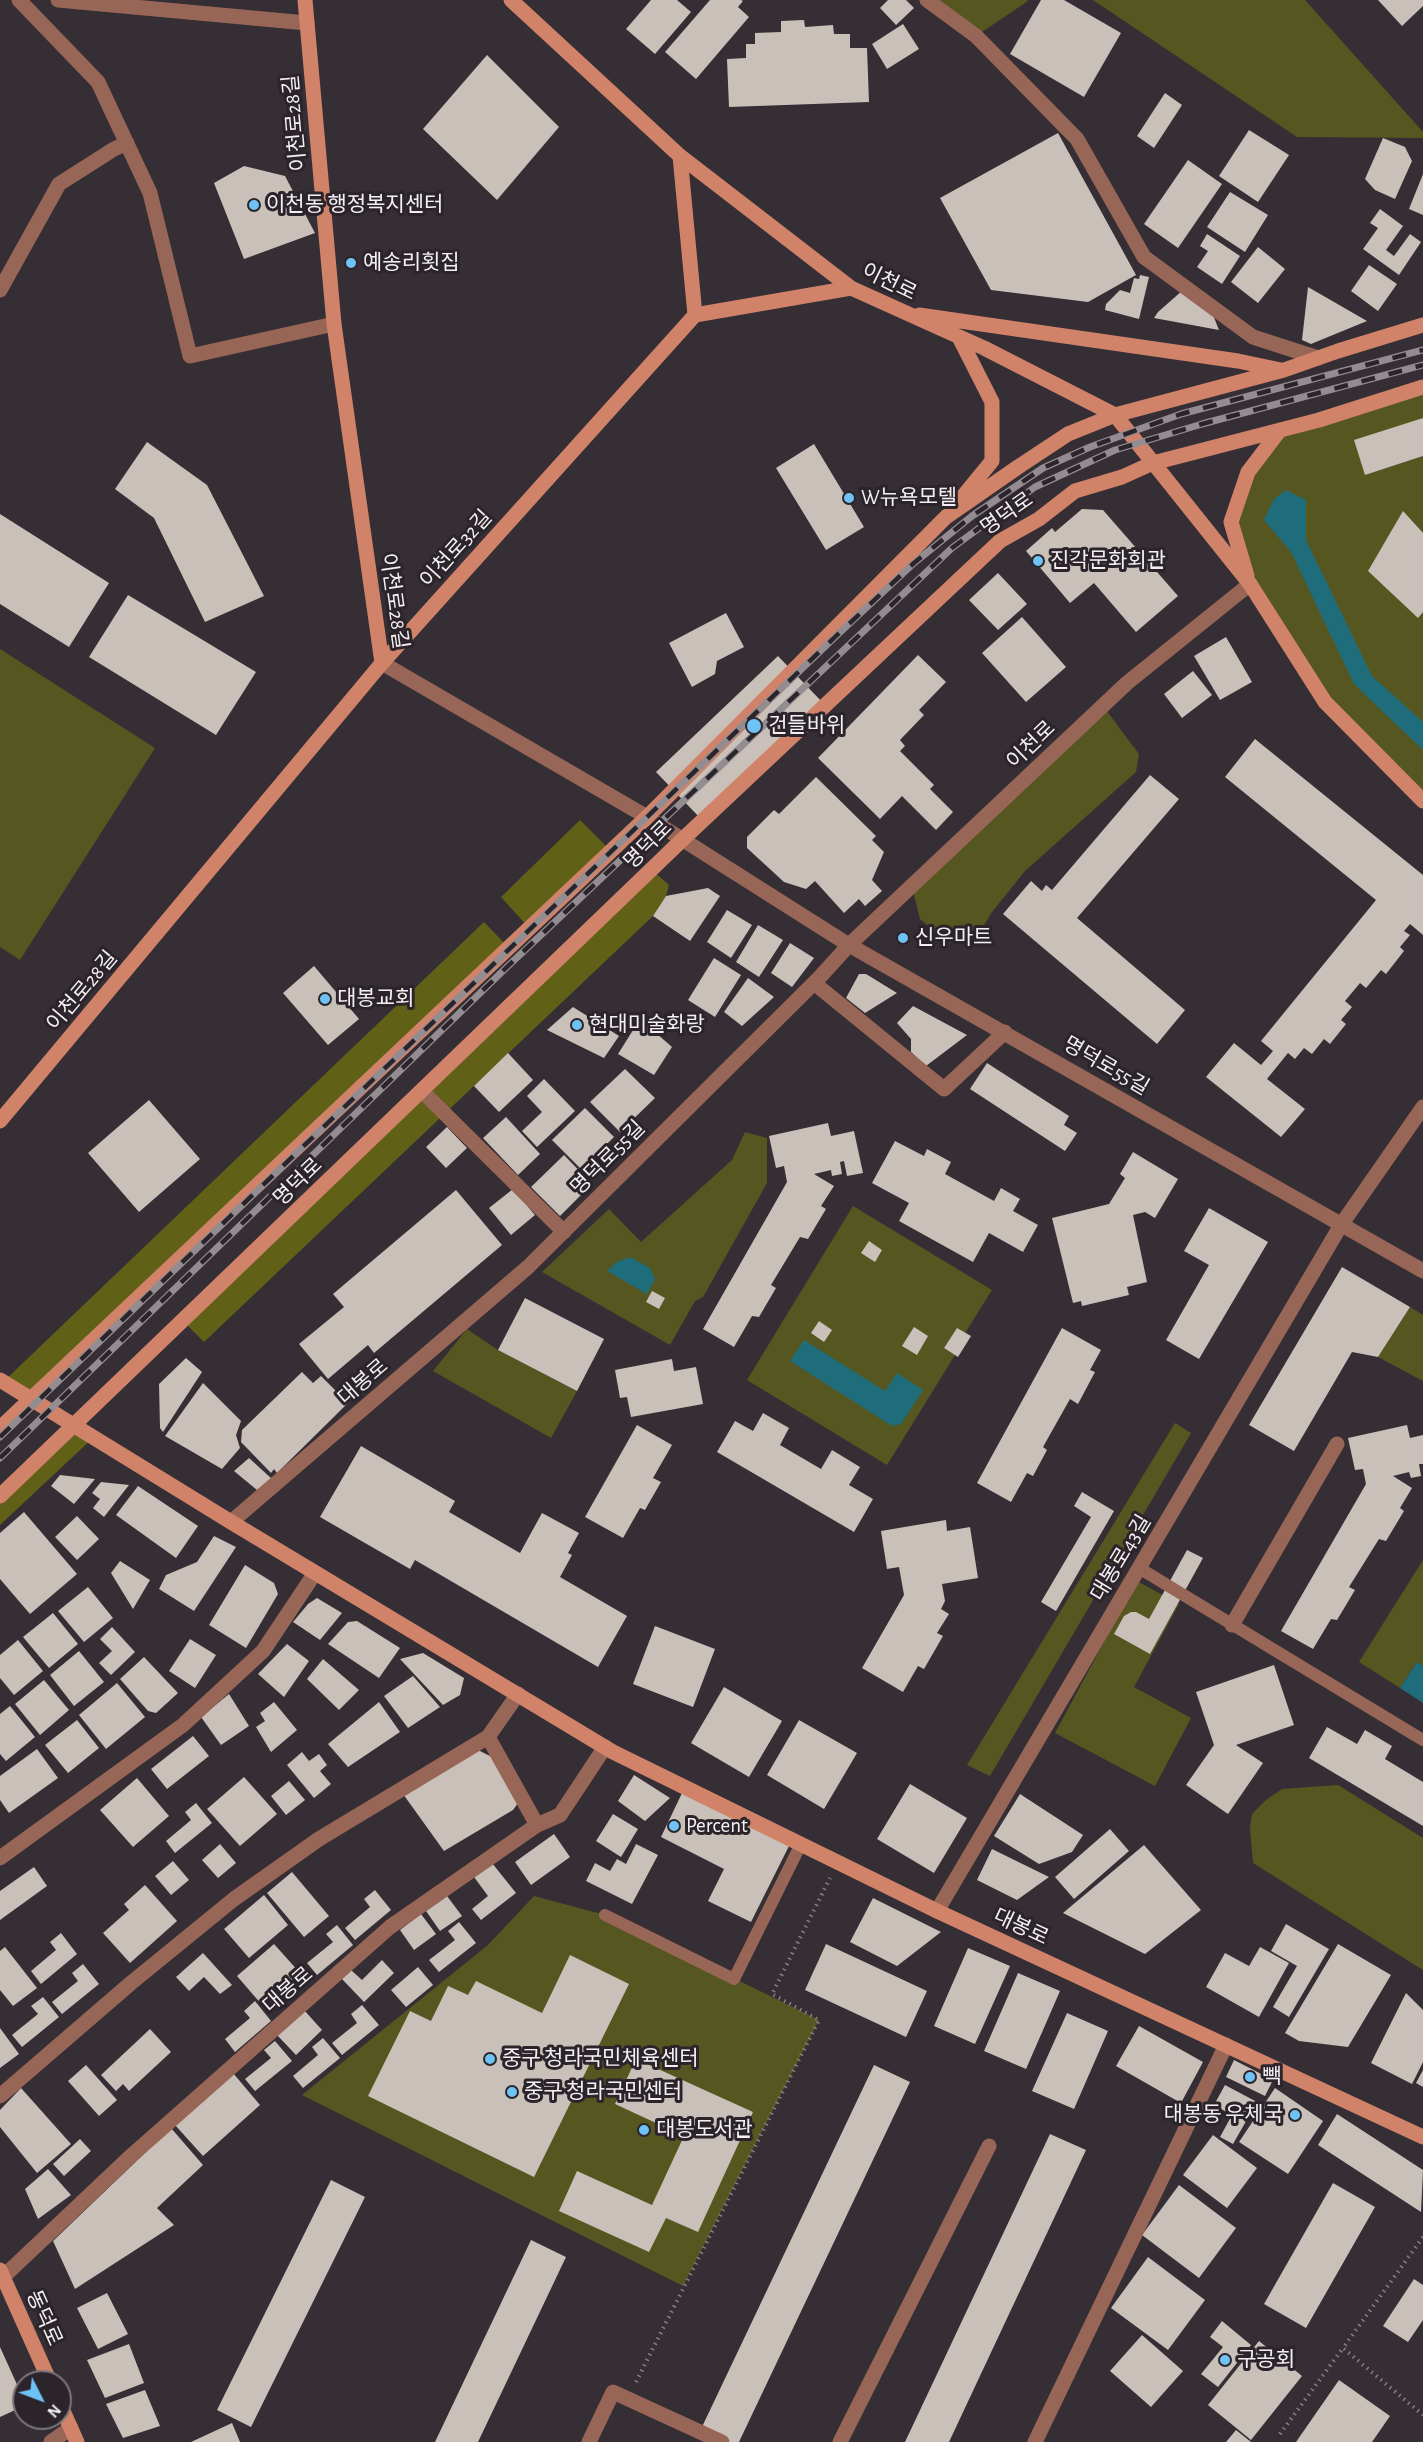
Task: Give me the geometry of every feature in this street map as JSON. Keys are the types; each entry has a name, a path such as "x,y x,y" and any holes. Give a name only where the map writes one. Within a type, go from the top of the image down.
{"main road":[{"name":"이천로28길","path":"0,1121 382,663 334,324 305,0"},
{"name":"이천로","path":"511,0 680,156 851,288 959,337 1115,415 1250,584 1325,702 1423,801"},
{"path":"680,156 695,315 851,288"},
{"path":"901,312 1238,361 1284,370"},
{"name":"이천로32길","path":"382,663 695,315"},
{"name":"명덕로","path":"0,1428 647,817 946,518 1017,466 1068,434 1115,415 1284,370 1423,325"},
{"path":"946,518 993,461 992,402 959,337"},
{"name":"명덕로","path":"0,1496 423,1092 683,839 1000,541 1038,519 1075,491 1122,477 1153,463 1280,430 1423,387"},
{"path":"1250,584 1231,522 1248,472 1280,430"},
{"name":"대봉로","path":"0,1380 604,1747 937,1911 1423,2137"},
{"name":"동덕로","path":"2,2273 45,2370"}],"street":[{"path":"19,0 98,82 150,193 190,356 334,324"},
{"path":"58,0 307,23"},
{"path":"927,0 976,36 1077,139 1144,257 1253,337 1318,358"},
{"path":"0,290 59,184 114,149 127,144"},
{"name":"이천로","path":"849,945 1127,683 1250,584"},
{"path":"382,663 647,817"},
{"name":"명덕로55길","path":"647,817 849,945 1423,1271"},
{"name":"명덕로55길","path":"522,1272 814,983 849,945"},
{"path":"814,983 944,1089 1005,1032"},
{"path":"423,1092 564,1232"},
{"name":"대봉로43길","path":"937,1911 1341,1225 1423,1107"},
{"name":"대봉로","path":"231,1522 522,1272"},
{"path":"1232,1624 1337,1444"},
{"path":"0,1858 183,1725 263,1651 315,1573"},
{"path":"0,2096 131,1983 234,1899 319,1839 488,1737 518,1694"},
{"path":"488,1737 537,1825"},
{"name":"대봉로","path":"2,2273 390,1927 537,1825 560,1815 604,1747"},
{"path":"1035,2442 1226,2045"},
{"path":"840,2442 989,2146"},
{"path":"589,2442 613,2392 722,2442"},
{"path":"51,2442 74,2435"}],"lane":[{"path":"1139,1568 1423,1740"},
{"path":"605,1914 734,1979 801,1844"}],"path":[{"path":"628,2398 819,2020 772,1994 837,1863"},
{"path":"1280,2434 1423,2237"},
{"path":"1342,2348 1423,2415"}],"shaded area":[{"path":"927,0 1027,0 1028,1 976,36"},
{"path":"1093,0 1305,0 1423,132 1423,138 1297,137"},
{"path":"1423,386 1423,418 1365,475 1423,456 1423,801 1325,702 1250,584 1231,522 1248,472 1280,430"},
{"path":"0,649 155,748 20,960 0,947"},
{"path":"1103,706 1139,754 1136,772 1025,871 992,912 976,938 947,942 920,919 912,887"},
{"path":"580,820 611,851 529,928 501,897"},
{"path":"652,870 669,885 666,896 653,916 204,1342 184,1322"},
{"path":"484,922 508,947 31,1398 3,1382"},
{"path":"745,1132 767,1138 767,1183 703,1297 695,1301 670,1345 542,1272 609,1209 641,1242 732,1160"},
{"path":"853,1206 992,1290 965,1333 957,1328 944,1348 955,1355 887,1465 747,1380"},
{"path":"1410,1307 1423,1315 1423,1381 1378,1357"},
{"path":"467,1329 498,1350 577,1391 551,1438 433,1371"},
{"path":"1175,1423 1191,1433 990,1776 967,1765"},
{"path":"75,1426 94,1437 0,1525 0,1496"},
{"path":"1423,1560 1423,1666 1417,1662 1400,1688 1359,1662"},
{"path":"1137,1581 1179,1604 1134,1687 1191,1718 1155,1786 1055,1733"},
{"path":"1338,1785 1423,1838 1423,1970 1253,1863 1250,1828 1252,1814 1266,1800 1282,1789"},
{"path":"534,1896 605,1915 819,2020 683,2286 302,2095 488,1945"}],"water":[{"path":"1286,490 1306,500 1306,540 1372,676 1423,722 1423,750 1354,684 1291,552 1264,520 1274,499"},
{"path":"630,1257 650,1268 655,1279 647,1294 607,1271 617,1262"},
{"path":"804,1340 885,1391 897,1373 923,1390 901,1424 892,1426 790,1361"},
{"path":"1417,1662 1423,1666 1423,1703 1400,1688"}],"building":[{"path":"651,0 677,0 691,12 655,54 626,29"},
{"path":"710,0 741,0 743,1 738,7 749,17 696,79 665,52"},
{"path":"888,0 906,0 914,8 896,25 880,8"},
{"path":"1041,0 1064,0 1121,33 1084,97 1010,54"},
{"path":"1378,0 1423,0 1423,6 1402,26"},
{"path":"804,20 805,27 833,25 834,34 850,34 850,48 867,48 869,102 729,107 727,59 746,58 746,44 755,44 755,33 781,32 781,21"},
{"path":"903,24 919,49 887,69 872,44"},
{"path":"487,55 559,127 497,200 423,129"},
{"path":"1165,93 1182,105 1154,148 1137,136"},
{"path":"1249,130 1289,155 1258,202 1219,176"},
{"path":"1058,133 1136,275 1088,302 991,290 940,198"},
{"path":"1383,138 1405,147 1412,161 1395,199 1375,190 1365,179"},
{"path":"1188,160 1222,184 1178,248 1144,224"},
{"path":"244,166 285,176 315,233 244,259 214,183"},
{"path":"1423,174 1423,215 1409,209"},
{"path":"1230,192 1268,215 1245,252 1207,227"},
{"path":"1380,209 1403,226 1386,250 1394,256 1410,234 1421,242 1399,275 1363,249 1378,228 1370,223"},
{"path":"1207,234 1240,256 1222,284 1197,267 1208,251 1200,246"},
{"path":"1258,247 1285,269 1258,303 1231,282"},
{"path":"1369,265 1397,284 1378,311 1351,291"},
{"path":"1140,275 1149,277 1139,319 1105,310 1106,304 1120,290 1130,293 1134,278 1139,279"},
{"path":"1308,287 1367,321 1311,344 1302,340"},
{"path":"1183,290 1211,310 1219,330 1154,318"},
{"path":"1423,418 1423,456 1365,475 1354,440"},
{"path":"147,442 207,485 264,596 205,622 154,518 115,489"},
{"path":"814,444 864,527 826,550 776,468"},
{"path":"1082,509 1103,510 1178,596 1136,632 1094,583 1070,603 1026,551 1052,528 1055,532"},
{"path":"1403,511 1423,533 1423,612 1418,618 1368,571"},
{"path":"0,514 109,583 69,647 0,604"},
{"path":"998,573 1027,604 998,630 969,600"},
{"path":"128,595 256,672 216,735 89,657"},
{"path":"726,613 744,647 717,661 715,674 692,687 669,643"},
{"path":"1022,617 1066,667 1026,702 982,653"},
{"path":"1226,637 1252,682 1220,700 1194,656"},
{"path":"918,655 946,682 919,710 924,715 900,740 905,746 900,751 934,785 930,789 953,812 936,830 902,796 880,819 818,758"},
{"path":"778,656 824,704 702,820 656,772"},
{"path":"1193,671 1212,695 1182,718 1164,694"},
{"path":"1255,739 1423,875 1423,935 1410,924 1404,931 1410,935 1400,947 1404,951 1386,974 1381,970 1366,988 1360,983 1345,1001 1352,1007 1341,1020 1346,1024 1330,1044 1324,1039 1312,1054 1304,1048 1295,1059 1288,1053 1267,1079 1305,1109 1281,1137 1206,1077 1234,1043 1261,1065 1273,1051 1261,1041 1376,900 1225,777"},
{"path":"1150,775 1179,799 1077,918 1185,1010 1157,1044 1003,914 1031,881 1042,891 1046,885 1052,890"},
{"path":"816,777 876,836 872,840 884,852 872,880 882,891 865,906 859,899 844,913 815,881 806,889 784,882 747,848 747,837 774,810 779,814"},
{"path":"708,888 720,896 690,941 653,916 666,896"},
{"path":"727,910 752,925 731,958 707,942"},
{"path":"758,925 783,940 759,977 736,962"},
{"path":"790,943 814,958 792,987 771,973"},
{"path":"714,958 741,975 715,1017 688,1000"},
{"path":"314,966 359,1019 328,1045 283,993"},
{"path":"859,974 866,974 897,993 865,1013 846,998"},
{"path":"748,978 774,997 742,1026 724,1012"},
{"path":"913,1006 967,1035 926,1066 911,1052 911,1039 897,1023"},
{"path":"573,1007 619,1036 604,1058 547,1030"},
{"path":"640,1019 672,1047 654,1075 618,1054"},
{"path":"508,1053 533,1080 499,1112 474,1086"},
{"path":"987,1063 1069,1116 1064,1125 1077,1133 1065,1151 970,1089"},
{"path":"625,1069 655,1098 620,1132 590,1102"},
{"path":"544,1079 575,1111 537,1147 522,1131 542,1112 527,1096"},
{"path":"149,1100 200,1159 139,1212 88,1153"},
{"path":"585,1108 614,1137 581,1169 552,1140"},
{"path":"506,1117 540,1154 518,1175 483,1138"},
{"path":"828,1123 831,1136 854,1131 863,1173 847,1176 844,1161 840,1162 842,1174 832,1176 831,1170 814,1174 834,1186 821,1206 826,1209 808,1239 800,1237 771,1285 776,1288 759,1317 752,1316 734,1347 703,1329 787,1182 784,1166 776,1168 769,1136"},
{"path":"447,1127 467,1148 446,1168 426,1147"},
{"path":"895,1141 924,1156 927,1149 951,1162 945,1174 994,1201 1001,1188 1020,1199 1013,1211 1038,1225 1023,1252 989,1233 973,1262 899,1221 909,1203 872,1183"},
{"path":"1133,1152 1178,1179 1155,1218 1145,1212 1133,1215 1147,1282 1127,1287 1129,1295 1082,1306 1081,1301 1073,1303 1052,1218 1109,1204 1125,1178 1120,1174"},
{"path":"564,1155 592,1184 560,1216 531,1187"},
{"path":"513,1189 535,1215 511,1235 489,1208"},
{"path":"456,1190 502,1245 374,1353 368,1345 328,1379 299,1344 344,1307 333,1294"},
{"path":"1209,1208 1268,1242 1199,1359 1166,1340 1209,1265 1184,1251"},
{"path":"869,1241 882,1250 875,1262 861,1253"},
{"path":"1342,1267 1410,1307 1378,1357 1352,1352 1294,1451 1249,1425"},
{"path":"652,1291 665,1298 659,1309 646,1302"},
{"path":"525,1298 604,1339 577,1391 498,1350"},
{"path":"819,1321 832,1330 824,1342 811,1333"},
{"path":"914,1327 928,1336 917,1355 902,1346"},
{"path":"957,1328 971,1336 958,1357 944,1348"},
{"path":"1062,1328 1101,1350 1090,1370 1095,1372 1078,1404 1070,1399 1043,1447 1047,1450 1033,1476 1027,1473 1011,1502 977,1483"},
{"path":"186,1358 202,1372 163,1432 160,1428 159,1384"},
{"path":"672,1359 674,1371 696,1367 703,1404 631,1417 627,1397 620,1398 615,1370"},
{"path":"302,1372 313,1383 321,1376 348,1403 277,1473 274,1469 271,1473 241,1442 242,1430"},
{"path":"203,1383 241,1421 236,1435 240,1448 222,1469 165,1436"},
{"path":"763,1413 789,1428 780,1445 821,1469 832,1450 860,1467 849,1485 873,1499 854,1532 717,1452 735,1421 753,1431"},
{"path":"637,1425 672,1445 653,1478 661,1482 645,1510 640,1508 623,1538 585,1517"},
{"path":"1407,1425 1410,1438 1423,1435 1423,1464 1419,1464 1421,1476 1411,1478 1409,1472 1393,1476 1412,1488 1400,1508 1404,1511 1386,1541 1379,1539 1349,1587 1355,1590 1337,1620 1331,1619 1313,1649 1281,1631 1366,1484 1363,1469 1355,1470 1348,1438"},
{"path":"361,1446 455,1501 449,1512 520,1553 542,1513 579,1533 568,1553 572,1555 560,1577 627,1616 598,1667 415,1560 410,1569 320,1517"},
{"path":"249,1458 272,1479 257,1490 234,1471"},
{"path":"60,1475 95,1479 74,1504 51,1486"},
{"path":"101,1482 129,1485 104,1517 93,1508 100,1499 92,1493"},
{"path":"138,1486 198,1526 176,1558 116,1515"},
{"path":"1082,1492 1114,1511 1056,1611 1041,1602 1091,1517 1074,1506"},
{"path":"24,1512 77,1574 30,1614 0,1579 0,1533"},
{"path":"77,1516 99,1539 77,1560 55,1537"},
{"path":"946,1520 947,1531 970,1527 978,1578 942,1584 945,1601 941,1609 949,1614 937,1633 943,1636 924,1669 918,1666 903,1692 862,1668 904,1595 899,1567 887,1569 881,1531"},
{"path":"214,1536 236,1547 194,1611 159,1589 166,1575 197,1562"},
{"path":"1187,1550 1203,1558 1150,1654 1114,1634 1124,1616 1131,1612 1136,1612 1149,1619"},
{"path":"120,1561 150,1580 133,1609 111,1573"},
{"path":"245,1565 274,1583 278,1594 246,1648 209,1625"},
{"path":"88,1587 113,1618 84,1642 58,1611"},
{"path":"317,1598 342,1613 320,1640 293,1622 308,1604"},
{"path":"53,1613 78,1644 49,1668 23,1637"},
{"path":"357,1621 400,1648 379,1678 328,1644 348,1622"},
{"path":"655,1626 715,1649 693,1707 633,1684"},
{"path":"112,1627 135,1652 111,1675 99,1663 112,1651 100,1639"},
{"path":"190,1639 216,1655 195,1688 169,1671"},
{"path":"18,1640 43,1671 14,1695 0,1678 0,1655"},
{"path":"287,1644 309,1661 284,1697 258,1674"},
{"path":"79,1651 104,1682 74,1706 50,1675"},
{"path":"423,1653 464,1678 460,1695 443,1705 400,1659"},
{"path":"144,1657 178,1693 156,1713 148,1711 120,1679"},
{"path":"323,1659 359,1690 339,1710 307,1679"},
{"path":"1274,1665 1294,1725 1236,1745 1263,1763 1228,1814 1186,1785 1214,1745 1196,1692"},
{"path":"413,1676 440,1707 408,1728 384,1696"},
{"path":"44,1680 69,1710 40,1735 15,1704"},
{"path":"117,1683 145,1717 106,1749 79,1715"},
{"path":"724,1687 782,1721 749,1777 691,1743"},
{"path":"229,1694 249,1726 221,1745 201,1717"},
{"path":"274,1702 297,1730 271,1752 256,1727 265,1721 260,1713"},
{"path":"379,1702 400,1732 348,1767 328,1744"},
{"path":"10,1706 35,1737 6,1761 0,1754 0,1714"},
{"path":"77,1720 99,1748 68,1773 45,1745"},
{"path":"799,1720 857,1753 824,1809 767,1775"},
{"path":"1327,1727 1357,1744 1365,1730 1392,1746 1385,1759 1423,1782 1423,1826 1309,1758"},
{"path":"193,1736 209,1756 167,1789 151,1769"},
{"path":"37,1749 58,1778 9,1813 0,1800 0,1776"},
{"path":"478,1750 492,1757 518,1803 513,1810 444,1851 403,1794"},
{"path":"302,1752 309,1761 319,1754 327,1765 320,1771 331,1784 314,1798 287,1765"},
{"path":"634,1775 670,1798 645,1821 618,1801"},
{"path":"244,1777 277,1814 240,1846 207,1809"},
{"path":"137,1778 169,1816 133,1847 100,1810"},
{"path":"289,1781 305,1800 286,1815 271,1796"},
{"path":"910,1784 967,1818 934,1873 877,1839"},
{"path":"683,1791 790,1844 751,1922 708,1901 724,1869 661,1837"},
{"path":"1020,1794 1083,1835 1072,1852 1039,1864 994,1836"},
{"path":"196,1803 212,1823 175,1853 166,1841 191,1820 185,1812"},
{"path":"613,1814 638,1829 621,1857 596,1841"},
{"path":"1110,1829 1129,1851 1074,1899 1055,1877"},
{"path":"554,1834 570,1857 531,1885 515,1862"},
{"path":"220,1844 236,1863 218,1878 202,1860"},
{"path":"636,1844 658,1855 632,1904 586,1881 595,1863 610,1871 617,1859 626,1864"},
{"path":"1144,1845 1201,1910 1145,1954 1063,1913"},
{"path":"992,1849 1049,1877 1017,1900 977,1880"},
{"path":"173,1861 189,1880 171,1895 155,1876"},
{"path":"492,1863 516,1893 481,1920 472,1909 488,1896 474,1877"},
{"path":"34,1867 47,1886 0,1920 0,1891"},
{"path":"292,1872 329,1916 304,1937 267,1893"},
{"path":"145,1885 177,1921 130,1963 103,1933 129,1910 124,1904"},
{"path":"375,1890 391,1910 355,1940 345,1928 370,1907 364,1899"},
{"path":"264,1895 288,1925 249,1958 224,1929"},
{"path":"447,1896 462,1916 440,1931 426,1911"},
{"path":"873,1898 941,1932 897,1966 850,1942"},
{"path":"421,1914 436,1934 414,1950 400,1930"},
{"path":"459,1922 476,1943 439,1972 429,1960 455,1940 448,1931"},
{"path":"1286,1924 1329,1949 1289,2017 1273,2007 1297,1966 1271,1951"},
{"path":"337,1925 353,1945 317,1975 307,1963 333,1942 326,1934"},
{"path":"61,1933 77,1954 41,1984 31,1971 56,1950 50,1942"},
{"path":"274,1944 300,1973 262,2005 237,1976"},
{"path":"826,1944 927,1991 906,2037 805,1990"},
{"path":"1338,1944 1391,1975 1348,2047 1299,2041 1285,2033"},
{"path":"5,1947 37,1988 13,2006 0,1990 0,1951"},
{"path":"1260,1947 1289,1963 1259,2017 1206,1987 1225,1953 1249,1966"},
{"path":"968,1948 1010,1966 975,2044 934,2026"},
{"path":"203,1953 232,1985 220,1994 204,1977 189,1991 176,1977"},
{"name":"중구 청라국민체육센터","path":"570,1955 629,1984 534,2177 368,2096 410,2011 431,2021 448,1986 468,1995 476,1981 542,2013"},
{"path":"382,1960 394,1973 364,2002 342,1979 351,1970 362,1980"},
{"path":"83,1964 99,1984 62,2014 52,2002 78,1981 72,1973"},
{"path":"418,1967 433,1985 406,2007 391,1990"},
{"path":"1018,1973 1060,1991 1026,2069 984,2051"},
{"path":"1406,1993 1423,2010 1423,2062 1412,2084 1371,2063"},
{"path":"43,1997 59,2017 22,2047 12,2035 38,2014 31,2006"},
{"path":"255,2001 271,2021 235,2052 225,2039 250,2018 244,2011"},
{"path":"362,2005 379,2025 342,2055 332,2043 357,2023 351,2014"},
{"path":"304,2010 322,2030 296,2055 277,2035"},
{"path":"1067,2013 1108,2031 1074,2109 1032,2091"},
{"path":"1139,2026 1203,2062 1181,2103 1116,2066"},
{"path":"0,2028 19,2054 0,2068"},
{"path":"150,2029 171,2052 129,2091 123,2084 116,2091 101,2075"},
{"path":"323,2038 340,2058 303,2088 293,2076 318,2055 312,2047"},
{"path":"275,2041 292,2061 255,2091 245,2079 271,2058 264,2050"},
{"path":"636,2059 753,2112 698,2232 666,2218 649,2252 559,2211 577,2171 652,2205 684,2136 615,2104"},
{"path":"1234,2060 1273,2080 1265,2096 1226,2077"},
{"path":"86,2065 117,2100 99,2116 68,2081"},
{"path":"874,2065 910,2082 739,2442 728,2442 701,2429"},
{"path":"1423,2070 1423,2087 1416,2083"},
{"path":"233,2073 260,2105 203,2156 175,2125"},
{"path":"1225,2085 1257,2102 1233,2144 1220,2137 1232,2115 1214,2105"},
{"path":"21,2088 71,2144 37,2173 0,2127 0,2110"},
{"name":"대봉동 우체국","path":"1275,2088 1323,2121 1288,2174 1239,2142"},
{"path":"1337,2114 1423,2170 1421,2212 1318,2145"},
{"path":"171,2128 203,2165 157,2208 174,2225 75,2289 53,2241"},
{"path":"1050,2134 1086,2150 949,2442 905,2442"},
{"path":"1213,2135 1257,2168 1227,2208 1183,2175"},
{"path":"80,2139 91,2151 64,2176 53,2164"},
{"path":"48,2169 71,2195 38,2219 25,2189"},
{"path":"331,2180 365,2197 251,2427 217,2410"},
{"path":"1333,2183 1375,2207 1306,2328 1264,2304"},
{"path":"1179,2185 1236,2228 1199,2278 1142,2235"},
{"path":"531,2240 566,2257 478,2442 435,2442"},
{"path":"1148,2257 1205,2300 1168,2350 1111,2308"},
{"path":"1414,2279 1423,2285 1423,2320 1408,2342 1383,2326"},
{"path":"107,2293 128,2334 98,2349 77,2308"},
{"name":"구공회","path":"1222,2321 1251,2345 1218,2387 1201,2374 1223,2347 1210,2337"},
{"path":"1142,2335 1183,2371 1151,2407 1110,2371"},
{"path":"1259,2341 1302,2376 1251,2440 1208,2405"},
{"path":"129,2344 144,2383 105,2398 87,2360"},
{"path":"0,2347 12,2374 12,2412 0,2417"},
{"path":"1339,2380 1390,2416 1372,2442 1296,2442"},
{"path":"145,2390 160,2426 123,2438 106,2404"},
{"path":"232,2423 240,2442 191,2442"},
{"path":"1236,2430 1251,2442 1226,2442"}],"railway":[{"path":"0,1437 835,637 914,563 972,516 1043,468 1090,447 1181,414 1423,350"},
{"path":"0,1458 508,966 952,548 1035,487 1115,450 1202,424 1423,365"}],"place":[{"name":"이천동 행정복지센터","path":"254,205"},
{"name":"예송리횟집","path":"351,263"},
{"name":"W뉴욕모텔","path":"849,498"},
{"name":"진각문화회관","path":"1038,561"},
{"name":"건들바위","path":"754,726"},
{"name":"신우마트","path":"903,938"},
{"name":"대봉교회","path":"325,999"},
{"name":"현대미술화랑","path":"577,1025"},
{"name":"Percent","path":"674,1826"},
{"name":"중구 청라국민체육센터","path":"490,2059"},
{"name":"빽","path":"1250,2077"},
{"name":"중구 청라국민센터","path":"512,2092"},
{"name":"대봉동 우체국","path":"1295,2115"},
{"name":"대봉도서관","path":"644,2130"},
{"name":"구공회","path":"1225,2360"}]}
